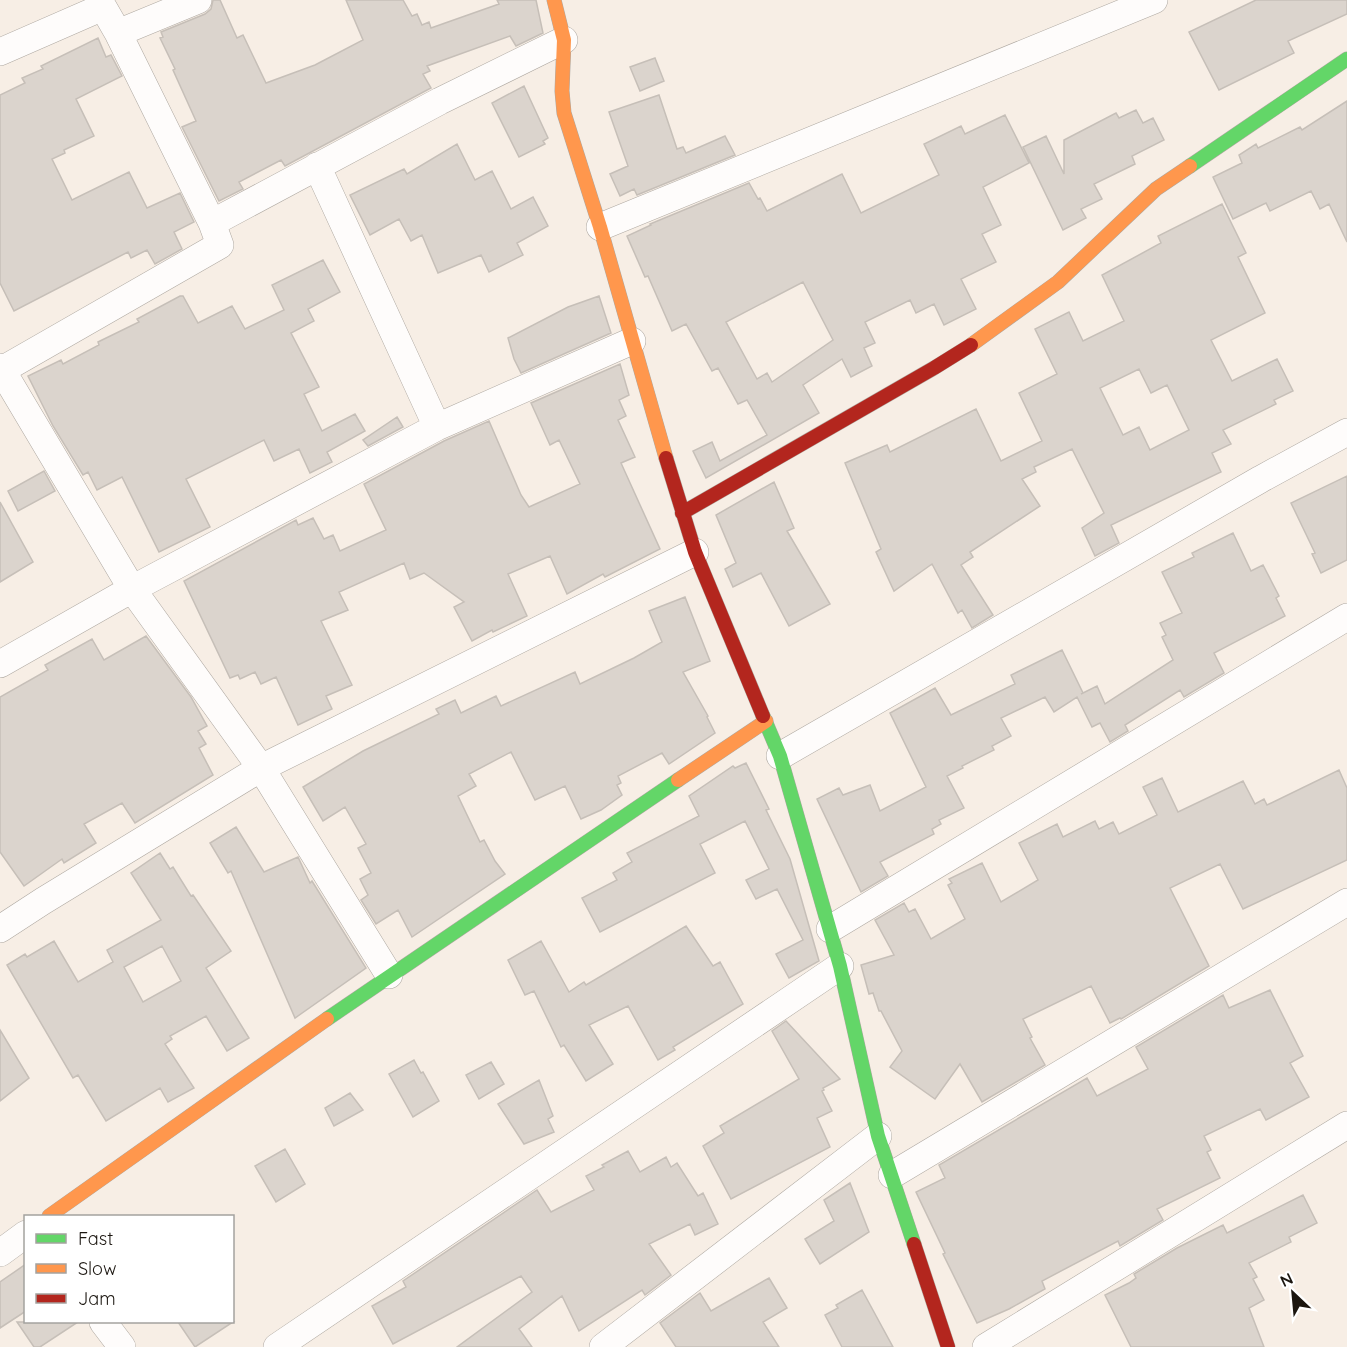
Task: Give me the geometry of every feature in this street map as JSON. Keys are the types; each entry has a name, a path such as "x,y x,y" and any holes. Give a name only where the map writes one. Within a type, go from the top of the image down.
{"street":[{"path":"118,33 198,0"},
{"path":"600,226 1154,0"},
{"path":"561,2 564,40 562,91 564,113 600,226 695,552 780,756 840,966 878,1136 948,1347"},
{"path":"0,52 101,3 219,238 218,247 1,368 132,589 261,768 389,975"},
{"path":"212,223 440,101 564,40"},
{"path":"682,513 934,368 992,331 1058,282 1156,189 1347,59"},
{"path":"317,166 437,427"},
{"path":"0,664 132,589 437,427 632,341"},
{"path":"780,756 1251,484 1347,432"},
{"path":"0,929 261,768 695,552"},
{"path":"830,929 1347,617"},
{"path":"50,1215 389,975 766,721"},
{"path":"892,1175 1347,902"},
{"path":"277,1347 840,966"},
{"path":"986,1347 1347,1125"},
{"path":"603,1347 878,1136"},
{"path":"0,1253 24,1235"},
{"path":"105,1323 122,1347"}],"building":[{"path":"213,0 220,0 237,38 243,35 266,83 315,65 363,40 346,0 403,0 412,16 417,14 422,25 429,22 431,28 499,4 497,0 536,0 543,33 516,46 510,36 427,66 430,71 423,74 431,88 285,166 281,160 239,182 243,189 219,201 182,127 196,121 160,38 163,37 161,32 205,14 211,9"},
{"path":"1256,0 1347,0 1347,14 1288,41 1294,53 1219,90 1189,32"},
{"path":"98,38 106,57 111,55 122,76 76,99 94,136 64,150 65,153 52,159 72,200 129,172 147,208 180,193 194,222 174,232 182,249 155,264 147,250 131,258 128,252 14,311 0,283 0,95 25,83 22,78 43,69 41,66"},
{"path":"655,58 664,81 640,91 630,67"},
{"path":"524,86 548,138 543,141 545,144 519,157 492,103"},
{"path":"659,95 677,149 683,147 686,153 725,136 735,155 637,195 634,189 620,196 610,174 628,166 609,112"},
{"path":"1347,101 1347,242 1329,204 1320,209 1311,191 1270,211 1266,203 1233,219 1213,177 1242,163 1239,155 1256,144 1258,148 1300,127 1302,130"},
{"path":"1136,110 1143,123 1153,118 1164,140 1132,156 1135,164 1094,184 1102,199 1081,209 1086,218 1063,230 1023,147 1046,136 1064,174 1064,140 1116,113 1119,118"},
{"path":"1005,115 1029,163 983,187 1001,225 982,234 996,262 961,279 976,309 944,325 934,304 916,313 910,300 865,322 875,343 864,348 872,366 851,377 842,359 803,385 819,413 706,478 693,451 712,442 720,461 767,435 747,400 738,404 718,368 712,371 686,324 672,331 648,276 645,277 627,236 650,224 749,183 767,211 842,174 861,213 939,175 924,144 961,126 965,134","holes":["803,282 833,340 772,382 767,373 757,379 726,322"]},
{"path":"457,144 475,180 492,171 511,209 533,197 548,226 517,243 523,255 489,272 481,255 438,273 422,235 411,241 399,219 370,235 350,195 404,169 407,174"},
{"path":"1222,204 1246,253 1238,257 1265,313 1211,340 1232,381 1277,359 1293,391 1274,400 1276,404 1223,430 1231,444 1212,453 1221,472 1111,525 1119,543 1095,556 1082,528 1104,513 1072,449 1034,467 1036,472 1022,479 1040,506 970,552 973,557 961,565 993,615 972,628 962,610 958,613 932,564 894,591 876,552 881,549 845,463 887,445 890,452 976,409 1001,461 1042,441 1019,393 1057,374 1035,329 1069,312 1083,341 1124,321 1102,275 1161,243 1158,236","holes":["1139,369 1151,393 1167,385 1189,430 1150,450 1139,427 1123,435 1100,388"]},
{"path":"323,260 340,292 308,309 314,321 291,333 319,387 304,394 322,431 355,414 365,431 327,452 332,462 310,473 299,449 274,461 264,440 186,479 210,527 159,552 122,477 97,490 88,472 83,475 53,426 28,376 61,360 63,364 99,345 98,342 139,322 137,319 180,296 183,296 198,323 232,306 245,329 284,310 272,285"},
{"path":"599,296 611,333 521,373 508,338 568,307"},
{"path":"620,364 629,395 619,400 626,416 618,420 635,457 621,463 660,549 605,577 603,574 567,594 550,556 508,574 527,616 472,641 454,607 464,602 424,573 410,579 404,563 339,592 348,610 321,621 352,685 326,696 332,709 298,725 276,677 261,684 255,672 240,679 238,675 230,678 184,581 296,520 298,525 313,518 324,539 333,535 340,551 386,530 364,484 444,441 489,421 521,495 529,507 580,484 559,440 550,445 531,403"},
{"path":"397,417 403,427 368,446 363,440"},
{"path":"44,471 55,491 18,511 8,491"},
{"path":"1347,476 1347,560 1321,573 1312,554 1315,553 1291,503"},
{"path":"774,482 794,528 787,531 830,604 789,626 761,573 733,587 725,569 736,563 716,515"},
{"path":"0,502 33,562 0,582"},
{"path":"1233,533 1251,571 1263,565 1279,596 1276,598 1285,616 1214,653 1224,673 1184,697 1180,690 1125,725 1128,731 1110,742 1100,723 1092,727 1077,697 1054,712 1045,697 1001,718 1011,736 992,746 994,750 947,776 964,808 939,820 941,824 932,829 934,834 880,862 888,876 861,892 817,799 839,788 843,795 870,785 880,811 926,787 890,713 935,688 951,715 1015,684 1011,675 1062,650 1083,693 1097,686 1105,704 1173,660 1162,637 1166,635 1160,623 1182,613 1162,572 1194,557 1192,553"},
{"path":"685,597 710,661 683,672 715,733 669,764 662,753 618,776 621,783 617,785 622,795 601,810 581,819 565,786 535,800 511,752 469,774 476,786 458,796 480,842 484,840 505,874 412,937 398,910 376,924 361,900 368,895 360,879 371,873 358,848 366,844 345,807 323,821 303,787 363,751 439,714 436,709 455,700 461,713 496,696 501,706 575,672 580,684 634,658 662,642 649,611"},
{"path":"146,636 191,697 207,726 198,731 206,744 199,748 213,775 135,823 122,803 84,824 96,843 64,863 62,859 24,886 0,852 0,697 48,670 45,665 92,639 104,660"},
{"path":"746,763 790,859 819,961 789,978 776,954 803,940 777,889 756,899 746,880 769,869 745,821 700,844 715,873 600,932 582,898 617,880 613,873 632,862 627,853 699,816 689,796 733,766 735,768"},
{"path":"1339,770 1347,788 1347,860 1243,909 1220,864 1170,888 1209,966 1121,1019 1110,1023 1091,986 1023,1019 1032,1037 1030,1038 1045,1065 982,1102 960,1064 935,1099 890,1067 902,1051 879,1011 873,993 869,994 861,965 894,955 875,920 904,903 909,912 915,909 931,939 965,919 948,885 952,883 949,879 982,863 1001,902 1038,880 1019,843 1057,824 1063,837 1095,821 1099,829 1113,822 1119,834 1157,815 1143,787 1162,778 1178,812 1243,781 1255,804 1264,799 1267,805"},
{"path":"236,827 264,872 298,857 310,883 312,881 366,968 295,1018 231,871 228,873 210,843"},
{"path":"160,853 170,869 173,867 231,951 206,968 249,1038 227,1051 206,1016 170,1036 172,1039 165,1044 194,1088 168,1102 160,1088 106,1121 78,1075 73,1078 7,965 25,954 27,957 54,941 78,982 113,962 107,950 161,920 131,873","holes":["162,946 181,981 143,1002 124,967"]},
{"path":"686,926 713,966 720,962 743,1004 673,1047 675,1050 658,1060 628,1006 589,1025 613,1064 586,1081 564,1045 561,1047 534,991 525,995 508,960 541,941 569,992 584,982 586,985"},
{"path":"1270,990 1303,1056 1290,1063 1309,1097 1266,1120 1260,1109 1204,1136 1211,1150 1207,1152 1220,1178 1157,1209 1163,1220 1120,1246 1118,1241 1042,1281 1045,1289 977,1323 916,1192 945,1178 939,1165 1087,1078 1097,1096 1148,1069 1136,1047 1223,995 1229,1008"},
{"path":"786,1021 840,1079 823,1088 822,1091 832,1111 817,1118 830,1147 731,1199 703,1146 724,1133 720,1126 799,1079 772,1031"},
{"path":"0,1030 29,1078 0,1101"},
{"path":"414,1060 439,1101 413,1117 389,1074"},
{"path":"491,1062 504,1084 479,1099 466,1075"},
{"path":"539,1080 553,1116 548,1119 554,1132 524,1144 498,1104"},
{"path":"350,1093 363,1110 334,1126 325,1108"},
{"path":"285,1149 305,1184 276,1202 255,1166"},
{"path":"628,1151 640,1172 666,1157 671,1167 677,1163 698,1196 703,1193 718,1224 695,1235 690,1224 649,1244 671,1275 645,1295 642,1290 579,1331 562,1296 519,1329 532,1347 457,1347 532,1292 521,1276 393,1344 372,1306 406,1287 403,1281 537,1190 551,1212 594,1190 586,1176"},
{"path":"850,1183 869,1232 820,1264 805,1239 834,1221 824,1200"},
{"path":"1303,1195 1317,1223 1289,1237 1291,1242 1249,1263 1257,1277 1253,1279 1264,1300 1249,1308 1264,1347 1131,1347 1105,1295 1129,1283 1136,1278 1134,1274 1177,1248 1223,1225 1227,1233"},
{"path":"24,1265 24,1312 0,1328 0,1282"},
{"path":"769,1278 787,1308 763,1322 779,1347 676,1347 660,1323 700,1293 711,1311"},
{"path":"862,1290 893,1347 842,1347 825,1315 838,1308 836,1305"},
{"path":"17,1322 76,1323 40,1347 34,1347"},
{"path":"179,1323 231,1323 195,1347"}],"traffic: fast":[{"path":"1190,166 1347,59"},
{"path":"763,716 780,756 840,966 878,1136 914,1244"},
{"path":"327,1019 678,780"}],"traffic: slow":[{"path":"554,0 564,40 562,91 564,113 600,227 666,458"},
{"path":"971,345 1058,282 1156,189 1190,166"},
{"path":"678,780 766,721"},
{"path":"50,1215 327,1019"}],"traffic: jam":[{"path":"682,513 971,345"},
{"path":"666,458 695,552 763,716"},
{"path":"914,1244 948,1347"}]}
